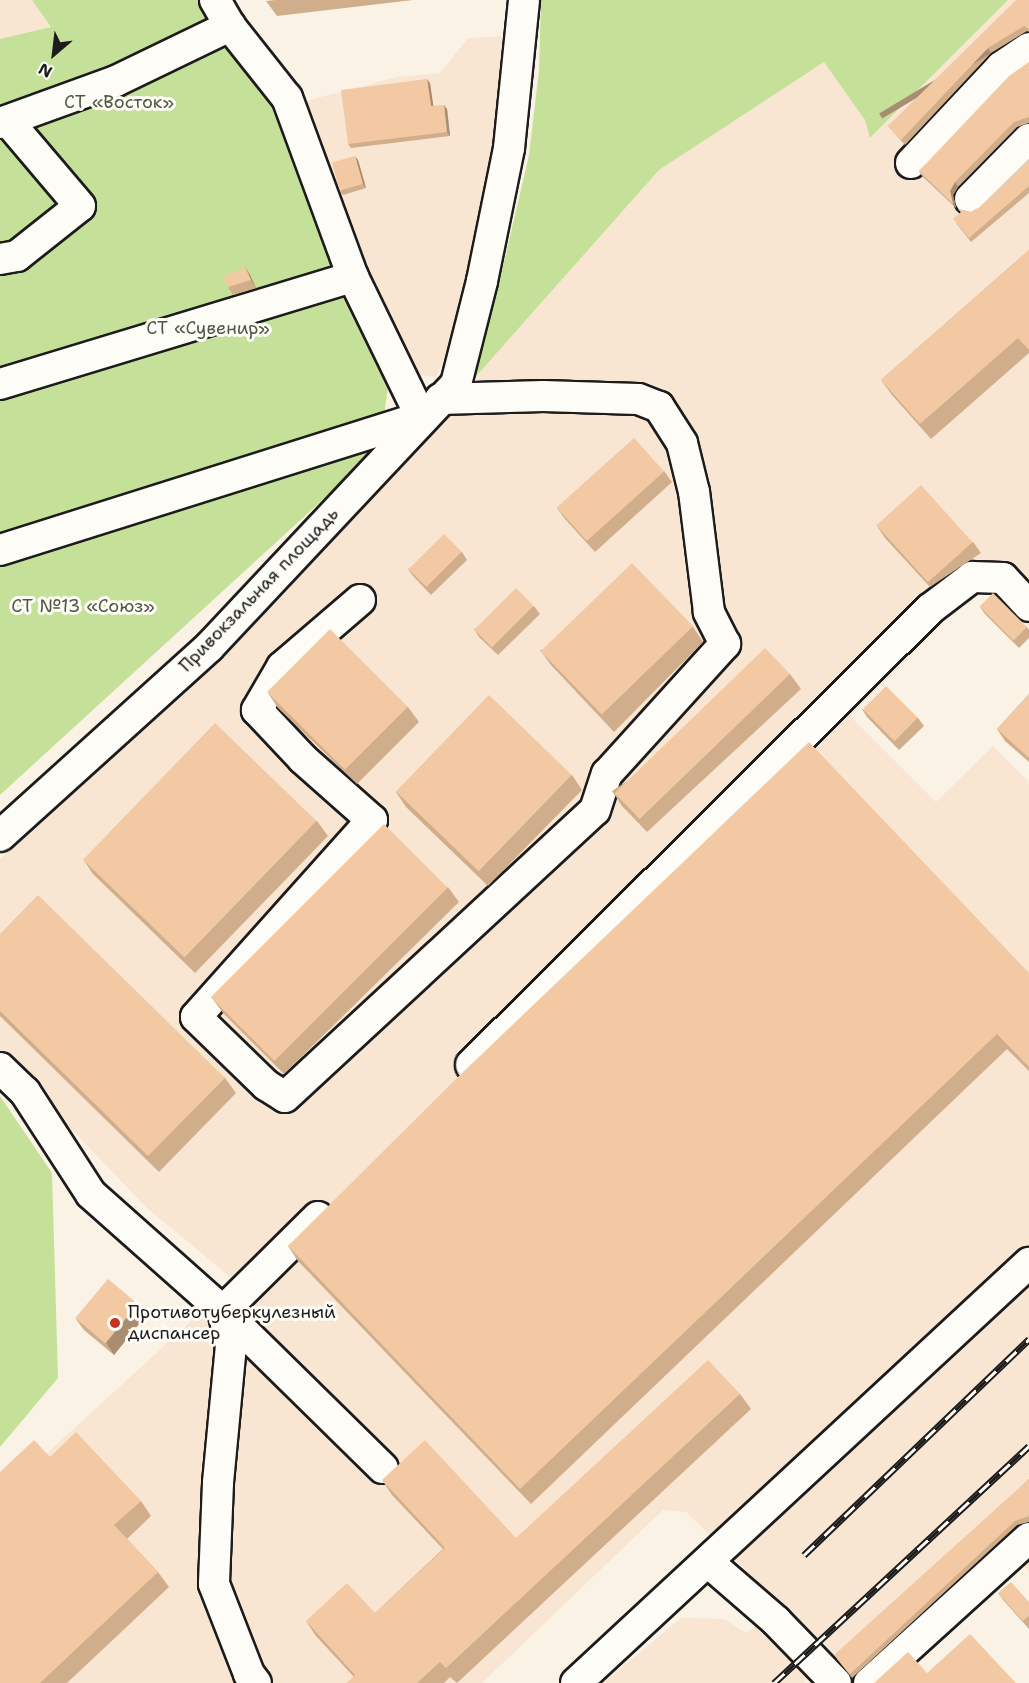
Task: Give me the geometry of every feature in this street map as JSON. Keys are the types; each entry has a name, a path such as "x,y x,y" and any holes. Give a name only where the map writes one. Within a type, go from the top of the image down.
{"street":[{"path":"215,0 230,26 287,98 353,277 439,400"},
{"path":"439,400 482,281 509,148 524,0"},
{"path":"0,260 18,256 80,206 4,122 116,81 230,26"},
{"path":"911,163 1001,67 1029,48"},
{"path":"970,199 1029,139"},
{"path":"0,384 353,277"},
{"path":"0,550 439,400 626,398 658,407 682,443 694,492 709,612 725,644 607,774 595,810 285,1097 266,1085 196,1017 372,820 303,759 257,710 282,667 360,600"},
{"name":"Привокзальная площадь","path":"0,836 209,647 439,400"},
{"path":"453,1083 930,609 972,577 1003,578 1029,606"},
{"path":"0,1068 25,1092 91,1194 218,1306 383,1468"},
{"path":"218,1306 334,1201"},
{"path":"576,1683 1029,1263"},
{"path":"218,1306 231,1345 218,1483 214,1584 249,1674 256,1683"},
{"path":"869,1683 1024,1554"},
{"path":"708,1562 776,1621 836,1683"}],"shaded area":[{"path":"0,0 32,0 51,27 0,39"},
{"path":"1008,0 1029,0 1029,627 984,582 850,716 936,802 993,746 1029,782 1029,1572 1013,1553 869,1683 852,1683 826,1655 821,1666 803,1683 603,1683 681,1618 725,1619 746,1633 782,1606 686,1512 663,1510 482,1683 0,1683 45,1455 235,1281 147,1208 0,1055 0,859 194,672 464,390 659,170 824,61 865,120 871,138"},
{"path":"507,36 499,124 468,308 436,377 414,374 358,267 298,103 397,77 440,73 468,38"}],"green space":[{"path":"32,0 208,0 289,135 388,388 383,422 390,438 0,795 0,39 51,27"},
{"path":"541,0 1008,0 870,138 865,120 824,62 659,170 464,390 498,288 529,155 539,70"},
{"path":"0,1096 52,1173 58,1378 0,1447"}],"building":[{"path":"1016,0 1029,0 1029,29 1024,26 988,48 901,140 888,126"},
{"path":"1029,62 1029,117 1014,122 955,182 950,191 953,204 919,171 1009,76"},
{"path":"427,79 431,106 444,105 447,132 348,144 341,90"},
{"path":"355,156 363,184 340,190 332,163"},
{"path":"1029,159 1029,186 969,238 953,219 961,212 958,209 971,212 980,207"},
{"path":"1029,250 1029,350 1018,338 920,424 881,380"},
{"path":"245,267 251,280 228,287 223,277"},
{"path":"634,438 664,471 587,541 557,508"},
{"path":"921,485 973,542 928,582 876,525"},
{"path":"444,534 462,552 426,587 409,569"},
{"path":"632,563 693,626 602,715 541,651"},
{"path":"516,588 534,606 492,647 474,630"},
{"path":"993,593 1027,627 1014,640 980,606"},
{"path":"330,629 408,707 345,770 267,692"},
{"path":"765,648 790,674 640,819 615,793"},
{"path":"886,686 918,718 894,741 863,709"},
{"path":"1029,694 1029,758 997,729"},
{"path":"489,695 572,775 479,871 396,791"},
{"path":"215,723 316,821 184,958 83,860"},
{"path":"809,742 1029,973 1029,1067 997,1034 520,1489 288,1246 461,1074"},
{"path":"384,824 448,888 274,1061 211,997"},
{"path":"38,895 225,1078 148,1156 0,1011 0,934"},
{"path":"108,1279 138,1304 105,1343 75,1318"},
{"path":"708,1360 740,1394 446,1668 440,1662 417,1683 347,1683 355,1675 306,1621 347,1583 375,1613 445,1548 382,1480 425,1440 516,1538"},
{"path":"76,1432 141,1501 114,1525 158,1572 40,1683 0,1683 0,1472 34,1440 50,1457"},
{"path":"1029,1479 1029,1516 1015,1521 850,1674 834,1655"},
{"path":"1011,1582 1029,1602 1029,1616 1023,1621 998,1593"},
{"path":"970,1634 1016,1683 874,1683 908,1652 927,1673"}],"railway":[{"path":"804,1555 1029,1339"},
{"path":"774,1683 1029,1446"}],"place":[{"name":"Противотуберкулезный диспансер","path":"115,1323"}],"park label":[{"name":"СТ «Восток»","path":"119,102"},
{"name":"СТ «Сувенир»","path":"208,328"},
{"name":"СТ №13 «Союз»","path":"83,606"}]}
